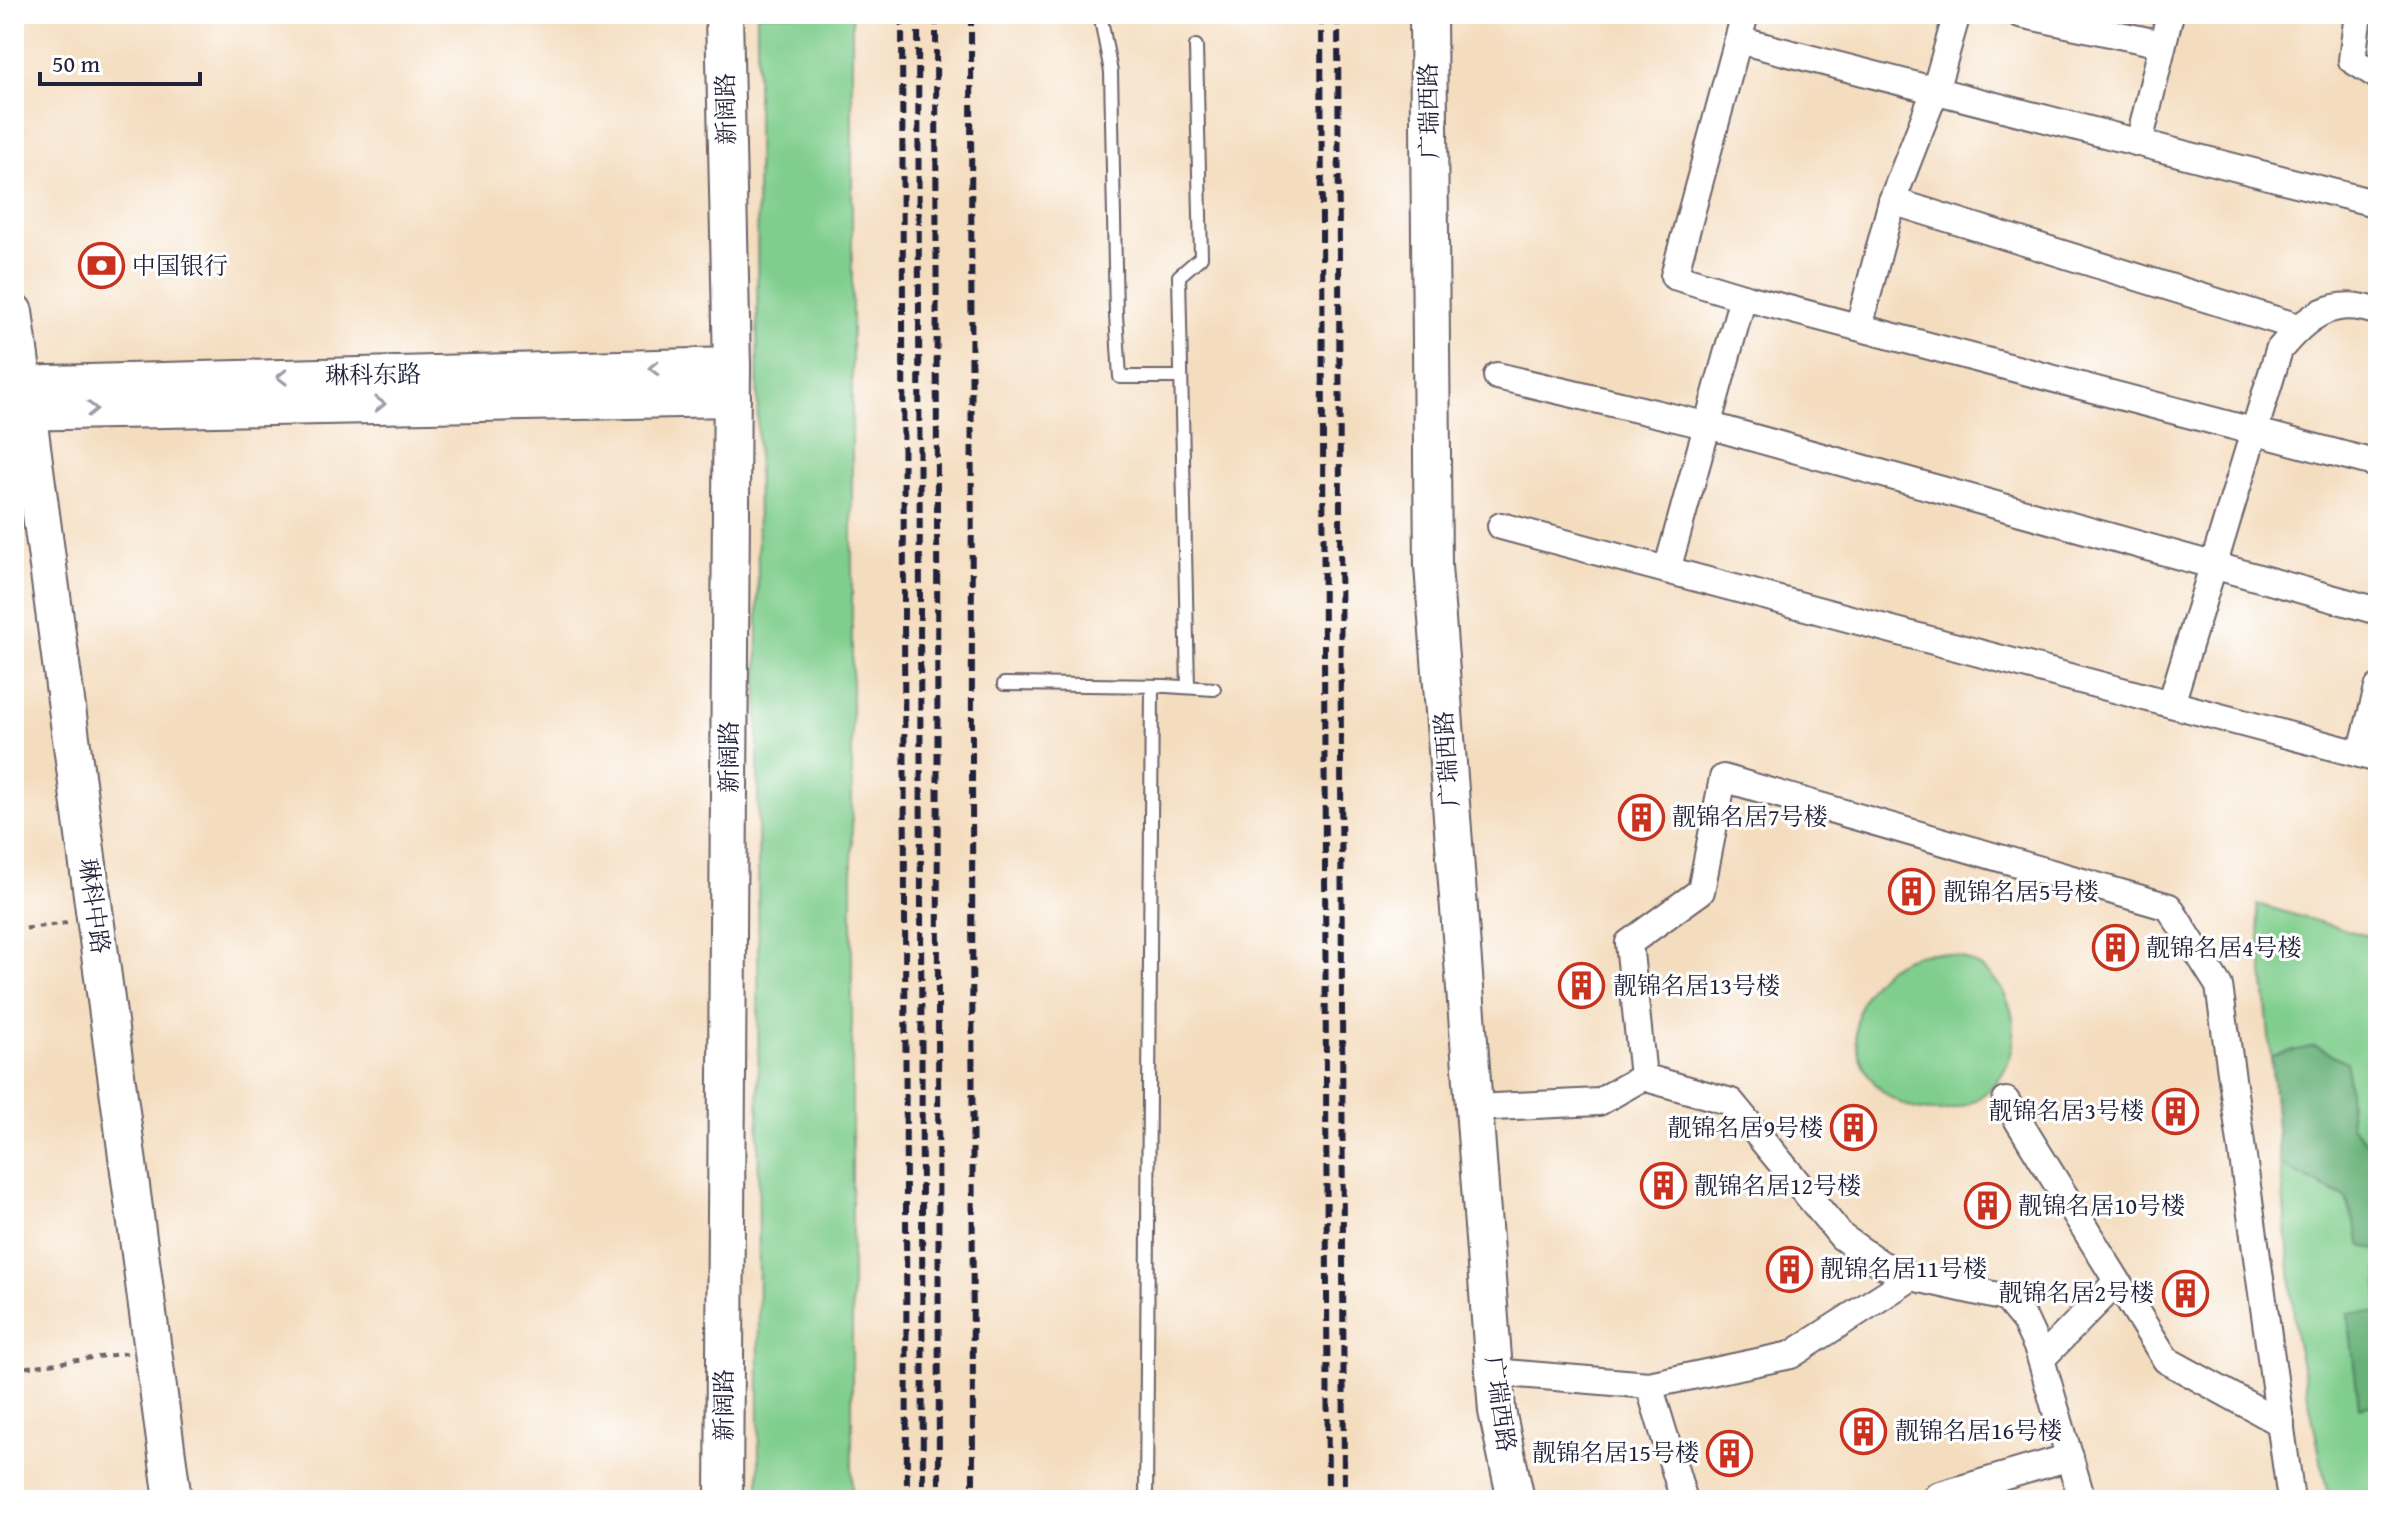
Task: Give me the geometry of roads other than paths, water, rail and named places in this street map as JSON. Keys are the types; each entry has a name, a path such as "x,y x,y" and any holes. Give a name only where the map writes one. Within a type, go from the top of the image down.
{"street":[{"name":"新阔路","path":"724,14 732,382 724,1500"},
{"name":"广瑞西路","path":"1428,14 1433,566 1497,1411 1516,1500"},
{"path":"1745,14 1674,276 1743,297 2378,464"},
{"path":"1859,327 1892,201 1935,91 1957,14"},
{"path":"2020,14 2162,44"},
{"path":"2139,143 2170,14"},
{"path":"2358,14 2352,60 2378,76"},
{"path":"1738,40 2378,204"},
{"path":"1892,201 2298,327"},
{"path":"1667,570 1743,297"},
{"path":"2171,704 2279,350 2298,327 2325,309 2365,307 2378,312"},
{"name":"琳科中路","path":"14,312 18,402 83,921 161,1500"},
{"path":"1497,376 1707,425 2378,611"},
{"name":"琳科东路","path":"18,402 732,382"},
{"name":"琳科中路","path":"18,402 173,1500"},
{"path":"1501,526 2369,757 2378,688"},
{"path":"1643,1077 1629,943 1701,891 1723,778 2169,907 2219,986 2291,1500"},
{"path":"1474,1108 1599,1102 1643,1077 1731,1102 1842,1237 1881,1264 1912,1277 2006,1298 2025,1321 2041,1359 2082,1500"},
{"path":"2006,1101 2166,1360 2281,1423"},
{"path":"1494,1372 1649,1385 1791,1355 1912,1277"},
{"path":"2041,1359 2117,1282"},
{"path":"1649,1385 1684,1500"},
{"path":"1934,1500 1937,1496 2070,1457"}],"lane":[{"path":"1100,14 1111,72 1120,377 1181,377"},
{"path":"1188,687 1179,276 1201,257 1196,46"},
{"path":"1004,684 1214,689"},
{"path":"1146,1500 1152,686"}],"railway":[{"path":"902,14 907,1500"},
{"path":"918,14 923,1500"},
{"path":"936,14 939,1500"},
{"path":"971,14 973,1500"},
{"path":"1321,14 1328,1500"},
{"path":"1338,14 1344,1500"}],"place":[{"name":"中国银行","path":"101,266"},
{"name":"靓锦名居7号楼","path":"1641,817"},
{"name":"靓锦名居5号楼","path":"1912,892"},
{"name":"靓锦名居4号楼","path":"2115,948"},
{"name":"靓锦名居13号楼","path":"1582,986"},
{"name":"靓锦名居3号楼","path":"2175,1111"},
{"name":"靓锦名居9号楼","path":"1854,1128"},
{"name":"靓锦名居12号楼","path":"1663,1186"},
{"name":"靓锦名居10号楼","path":"1987,1206"},
{"name":"靓锦名居11号楼","path":"1789,1269"},
{"name":"靓锦名居2号楼","path":"2185,1293"},
{"name":"靓锦名居16号楼","path":"1864,1431"},
{"name":"靓锦名居15号楼","path":"1730,1453"}]}
